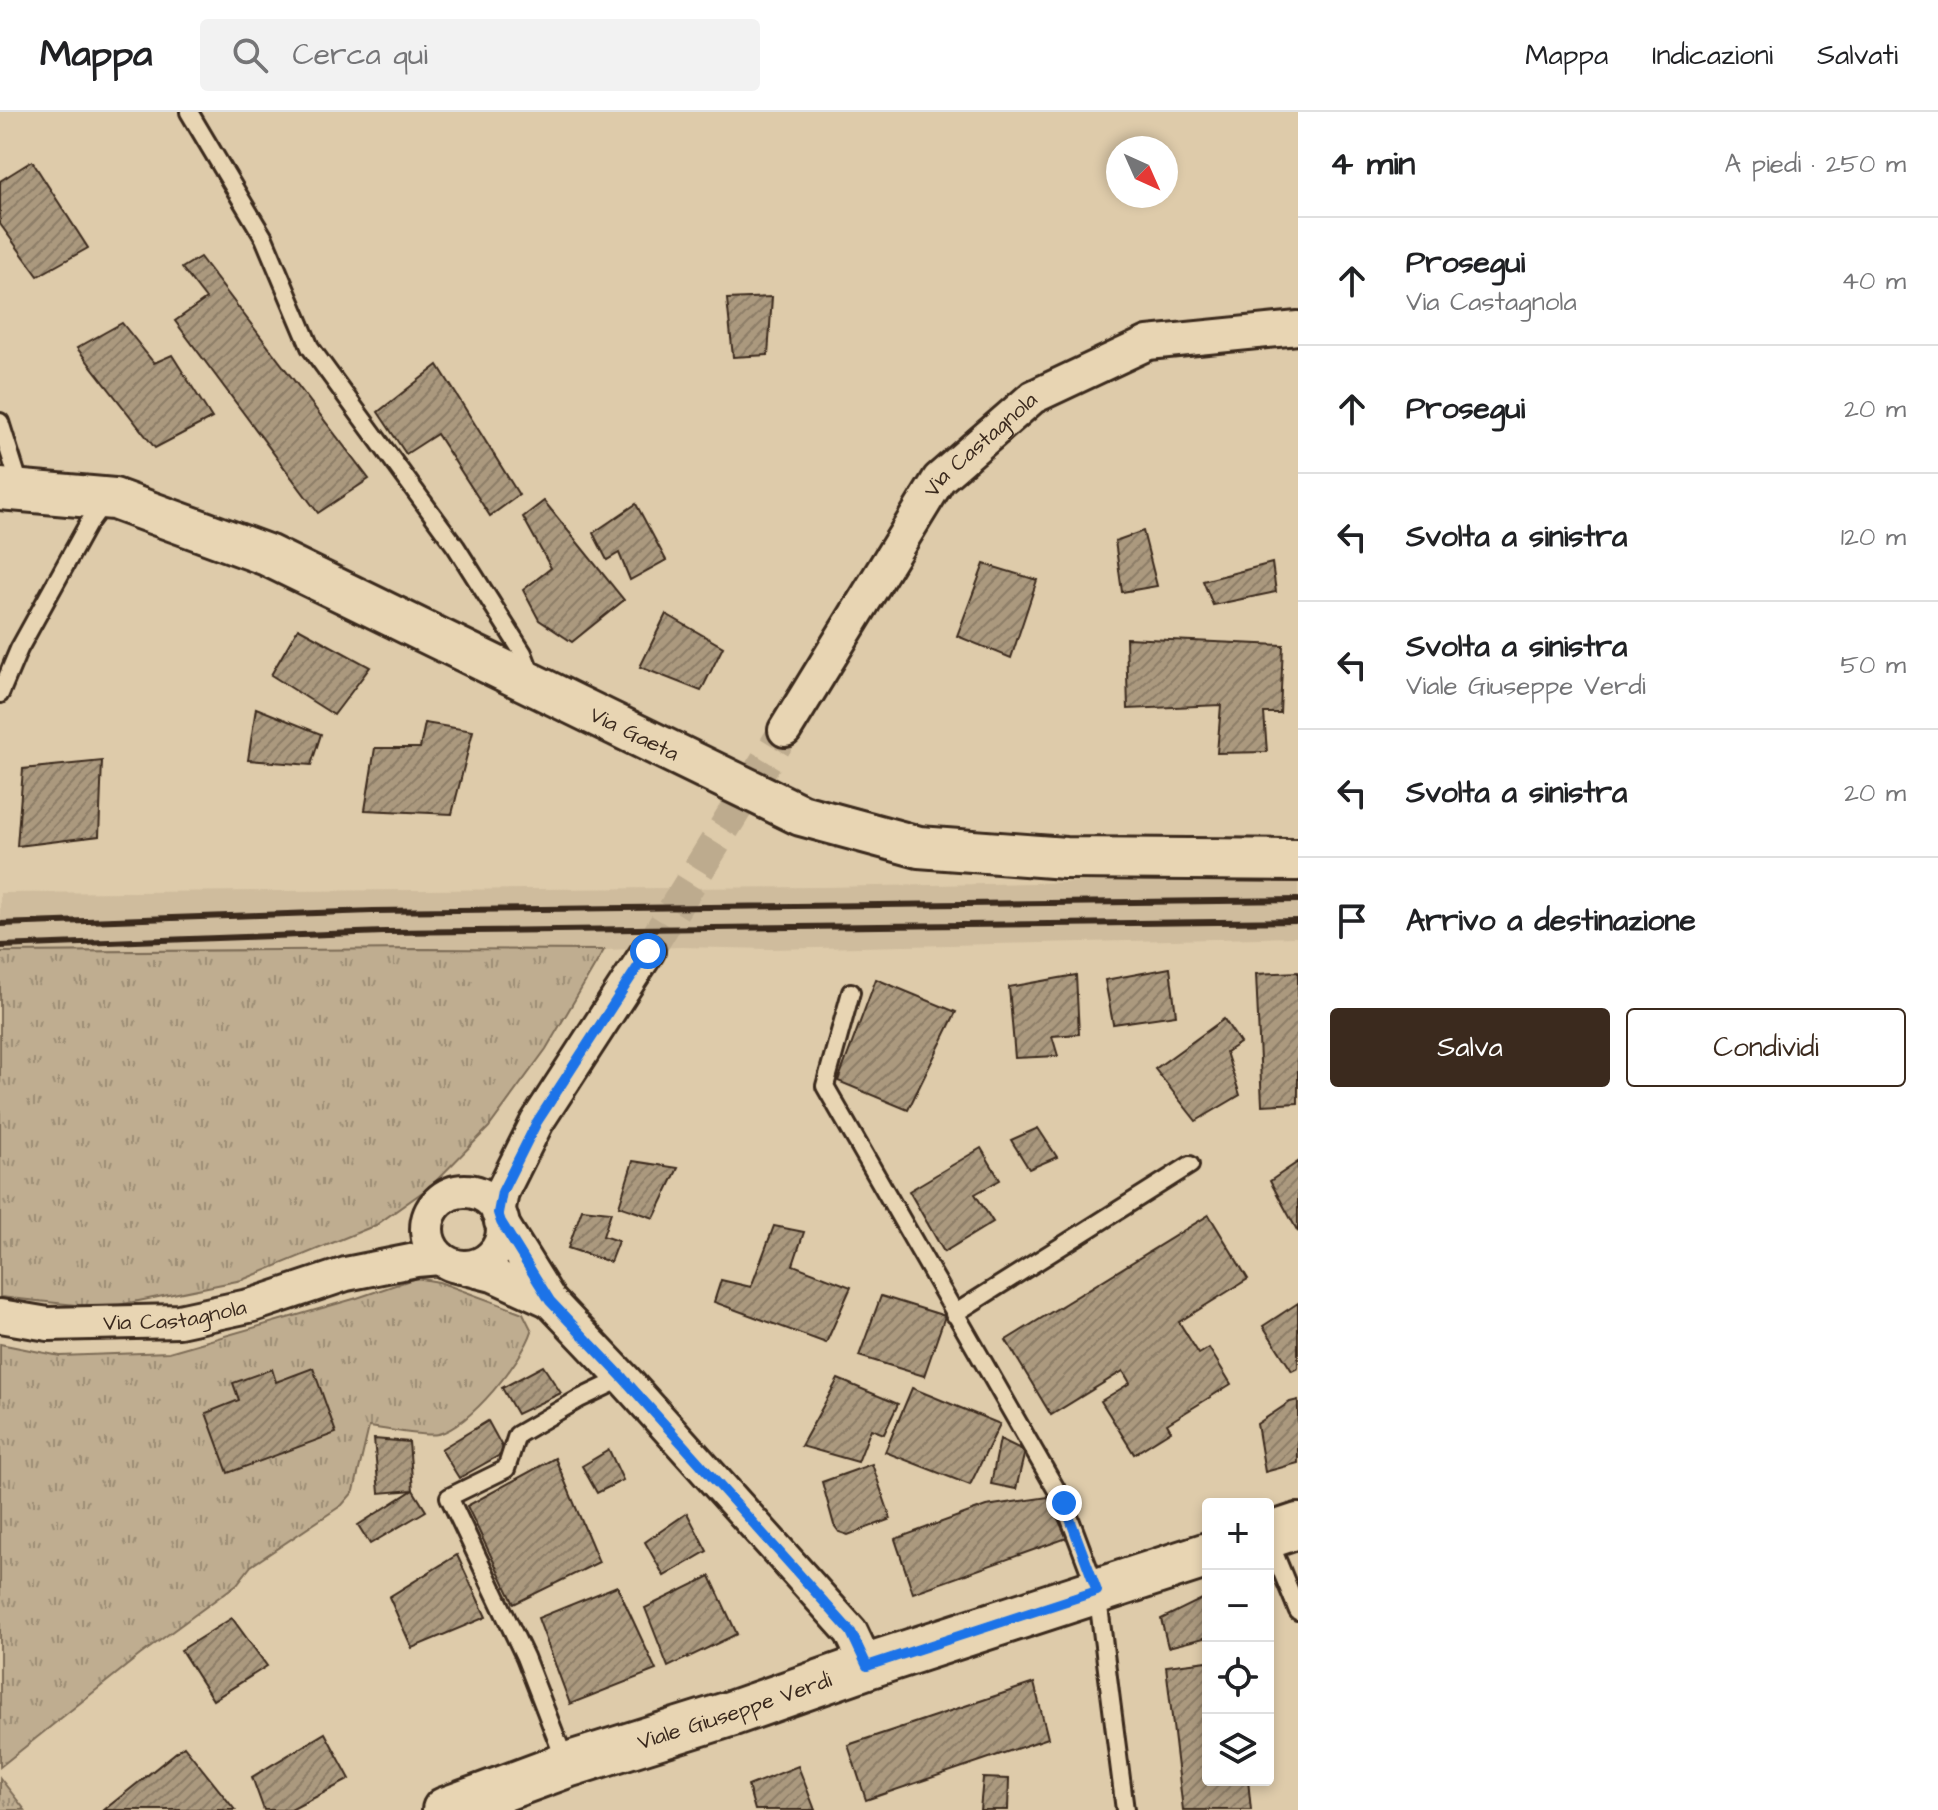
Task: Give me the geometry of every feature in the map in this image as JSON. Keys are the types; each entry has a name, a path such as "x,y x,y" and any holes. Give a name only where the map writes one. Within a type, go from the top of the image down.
{"main road":[{"path":"1274,1535 1298,1526"},
{"name":"Viale Giuseppe Verdi","path":"445,1810 567,1765 1202,1557"}],"street":[{"name":"Via Castagnola","path":"785,730 939,479 1033,397 1148,343 1298,328"},
{"name":"Via Gaeta","path":"11,490 107,499 267,555 801,815 919,847 1065,858 1298,860"},
{"path":"346,1274 416,1260 474,1266 494,1252 501,1241 502,1192 537,1122 648,951"},
{"path":"346,1274 384,1251 430,1214 445,1196 495,1167 537,1122"},
{"path":"458,1191 471,1191 493,1204 550,1301 851,1632 867,1666"},
{"path":"430,1214 427,1226 432,1249 451,1262 493,1275 550,1301"},
{"name":"Via Castagnola","path":"0,1316 48,1324 179,1321 253,1305 346,1274"}],"lane":[{"path":"189,112 264,238 310,347 456,547 523,653 535,685"},
{"path":"0,422 11,490"},
{"path":"0,694 19,649 88,524 107,499"},
{"path":"851,992 825,1086 1064,1503 1097,1591 1125,1810"},
{"path":"954,1314 1190,1165"},
{"path":"567,1765 525,1657 449,1497 506,1469 517,1435 623,1378"},
{"path":"1274,1552 1298,1611"}],"shaded area":[{"path":"1298,878 1298,937 771,949 0,952 0,893 823,887"}],"green space":[{"path":"604,950 546,1049 489,1127 431,1186 376,1225 242,1280 104,1308 0,1297 0,952"},
{"path":"416,1278 439,1282 523,1313 532,1331 527,1344 493,1391 464,1419 438,1434 414,1434 369,1427 354,1491 342,1505 251,1566 237,1584 140,1655 0,1767 0,1344 60,1356 169,1352"},
{"path":"0,1778 25,1810 0,1810"}],"building":[{"path":"32,161 88,248 38,276 0,224 0,181"},
{"path":"200,257 369,479 318,513 175,321 206,299 182,268"},
{"path":"772,297 768,355 733,357 727,299"},
{"path":"122,323 154,363 172,355 212,418 155,448 77,348"},
{"path":"438,365 519,495 490,516 437,434 406,454 378,412"},
{"path":"544,501 624,600 572,642 539,620 523,590 551,568 523,517"},
{"path":"636,504 666,560 630,580 619,553 607,560 593,533"},
{"path":"1143,531 1157,586 1122,592 1115,541"},
{"path":"1272,563 1276,592 1213,605 1203,581"},
{"path":"984,564 1037,580 1011,658 957,636"},
{"path":"666,614 723,647 701,691 640,667"},
{"path":"298,628 370,667 334,715 271,675"},
{"path":"1126,638 1283,645 1280,713 1264,713 1267,752 1217,753 1221,705 1128,709"},
{"path":"256,708 321,734 311,765 248,760"},
{"path":"425,723 473,731 452,814 365,810 375,748 420,748"},
{"path":"102,761 99,836 17,846 23,769"},
{"path":"1170,968 1176,1015 1113,1024 1105,980"},
{"path":"1298,972 1298,1103 1262,1105 1256,974"},
{"path":"1076,975 1079,1034 1052,1036 1058,1056 1015,1058 1009,987"},
{"path":"876,979 956,1012 908,1110 838,1081"},
{"path":"1224,1019 1240,1043 1226,1052 1240,1095 1196,1121 1155,1069"},
{"path":"1038,1128 1057,1157 1029,1169 1011,1140"},
{"path":"981,1148 1000,1180 975,1194 993,1222 944,1252 909,1191"},
{"path":"633,1161 678,1168 654,1218 619,1206"},
{"path":"1298,1162 1298,1232 1270,1181"},
{"path":"582,1209 611,1212 603,1236 618,1241 610,1262 568,1248"},
{"path":"1209,1215 1248,1279 1179,1322 1199,1354 1209,1348 1231,1384 1167,1424 1171,1431 1134,1454 1101,1401 1130,1383 1123,1371 1051,1415 1006,1340"},
{"path":"774,1226 804,1232 793,1265 851,1287 826,1343 714,1302 721,1280 751,1287"},
{"path":"881,1296 945,1316 924,1376 859,1356"},
{"path":"1298,1303 1298,1368 1292,1371 1263,1326"},
{"path":"543,1366 561,1393 517,1414 502,1388"},
{"path":"313,1368 336,1433 228,1473 206,1413 239,1400 233,1383 272,1369 276,1382"},
{"path":"838,1379 898,1404 884,1434 871,1429 858,1462 801,1446"},
{"path":"912,1388 1000,1424 970,1485 885,1452"},
{"path":"1298,1400 1298,1463 1265,1472 1257,1424"},
{"path":"488,1421 505,1452 459,1478 441,1449"},
{"path":"374,1439 409,1442 413,1490 379,1493"},
{"path":"1000,1439 1025,1451 1016,1489 991,1484"},
{"path":"609,1450 623,1480 597,1493 582,1466"},
{"path":"555,1458 599,1562 514,1604 467,1506"},
{"path":"872,1464 891,1519 848,1535 839,1532 834,1525 822,1482"},
{"path":"413,1490 426,1511 370,1544 358,1525"},
{"path":"1048,1497 1067,1538 913,1593 895,1539 986,1506"},
{"path":"687,1513 707,1551 664,1576 645,1542"},
{"path":"457,1555 486,1617 412,1648 389,1597"},
{"path":"710,1576 737,1634 668,1667 645,1608"},
{"path":"617,1586 656,1670 570,1704 538,1618"},
{"path":"1202,1599 1202,1638 1168,1647 1161,1619"},
{"path":"232,1618 267,1666 213,1700 181,1650"},
{"path":"1202,1662 1202,1786 1249,1786 1251,1810 1183,1810 1166,1666"},
{"path":"1034,1683 1048,1738 866,1800 848,1745"},
{"path":"325,1733 350,1779 291,1810 264,1810 252,1777"},
{"path":"184,1746 235,1810 104,1810"},
{"path":"798,1766 815,1810 755,1810 748,1786"},
{"path":"983,1778 1009,1779 1008,1810 980,1810"}],"tunnel":[{"path":"648,951 785,730"}],"railway":[{"path":"0,924 373,911 1298,900"},
{"path":"0,946 385,932 1298,921"}],"route":[{"path":"648,951 537,1122 502,1192 498,1213 501,1222 550,1301 851,1632 867,1666 1097,1591 1064,1503"}]}
